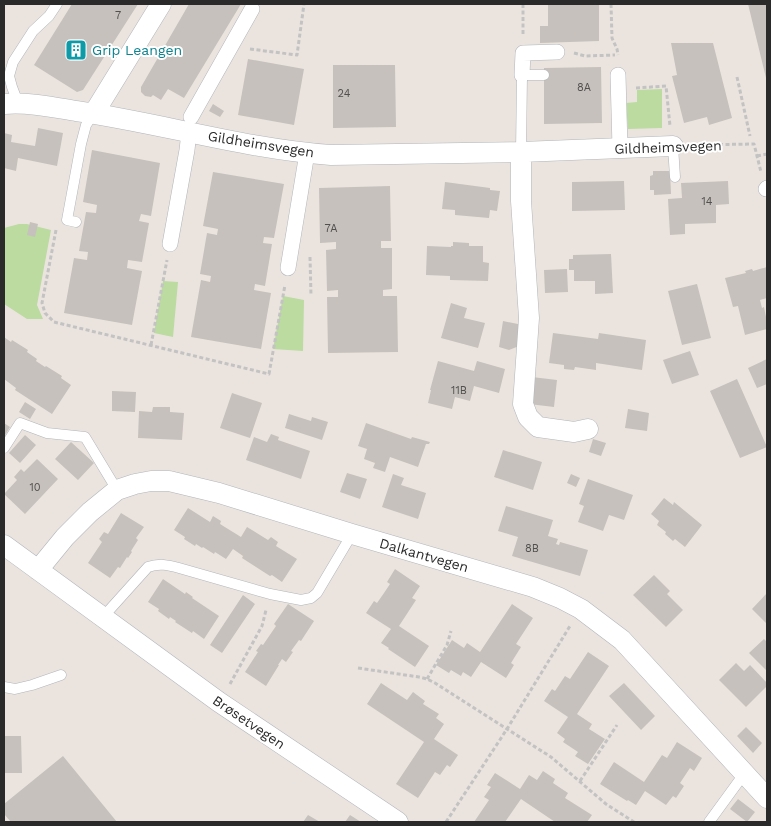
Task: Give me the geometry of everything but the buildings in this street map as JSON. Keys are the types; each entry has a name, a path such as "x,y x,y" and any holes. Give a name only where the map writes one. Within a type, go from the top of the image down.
{"street":[{"path":"94,113 161,4"},
{"path":"170,244 190,124 230,46 252,9"},
{"path":"522,75 523,53 563,52"},
{"path":"618,82 620,148"},
{"name":"Gildheimsvegen","path":"11,103 124,118 190,124 277,149 332,155 521,152 620,148 672,140"},
{"path":"521,152 521,201 529,318 523,404 528,417 538,426 574,432 588,429"},
{"path":"288,268 307,153"},
{"name":"Dalkantvegen","path":"38,570 65,537 90,512 117,490 151,481 169,482 219,493 533,587 581,609 622,640 767,798"},
{"name":"Brøsetvegen","path":"4,545 220,702 398,822"}],"lane":[{"path":"11,103 12,87 9,76 12,62 33,31 49,16 57,4"},
{"path":"521,152 522,75 544,75"},
{"path":"76,222 67,220 81,144 86,126 94,113"},
{"path":"672,140 675,177"},
{"path":"4,448 20,423 47,433 85,437 117,490"},
{"path":"103,618 148,567 165,564 270,594 301,600 311,598 317,592 352,534"},
{"path":"4,687 15,689 61,675"},
{"path":"709,822 744,774"}],"path":[{"path":"230,46 297,55 304,4"},
{"path":"523,4 523,53"},
{"path":"611,4 612,38 618,55 618,82 666,86 672,140"},
{"path":"563,52 585,56 618,55"},
{"path":"737,77 750,136"},
{"name":"Gildheimsvegen","path":"672,140 754,144"},
{"path":"757,156 767,154"},
{"path":"56,225 42,303 46,313 54,322 269,374 283,296"},
{"path":"151,345 163,281"},
{"path":"220,702 262,626 270,594"},
{"path":"446,822 507,729 581,609"},
{"path":"427,679 447,645 451,631"},
{"path":"358,668 427,679 435,683 551,757 606,804 634,822"},
{"path":"580,781 617,725"}],"green space":[{"path":"662,89 662,128 628,129 626,103 637,102 637,90"},
{"path":"19,224 51,230 37,305 43,319 27,319 4,304 4,228"},
{"path":"163,281 178,282 173,337 154,333"},
{"path":"283,296 304,300 303,351 273,349"}],"place":[{"name":"Grip Leangen","path":"76,50"}]}
